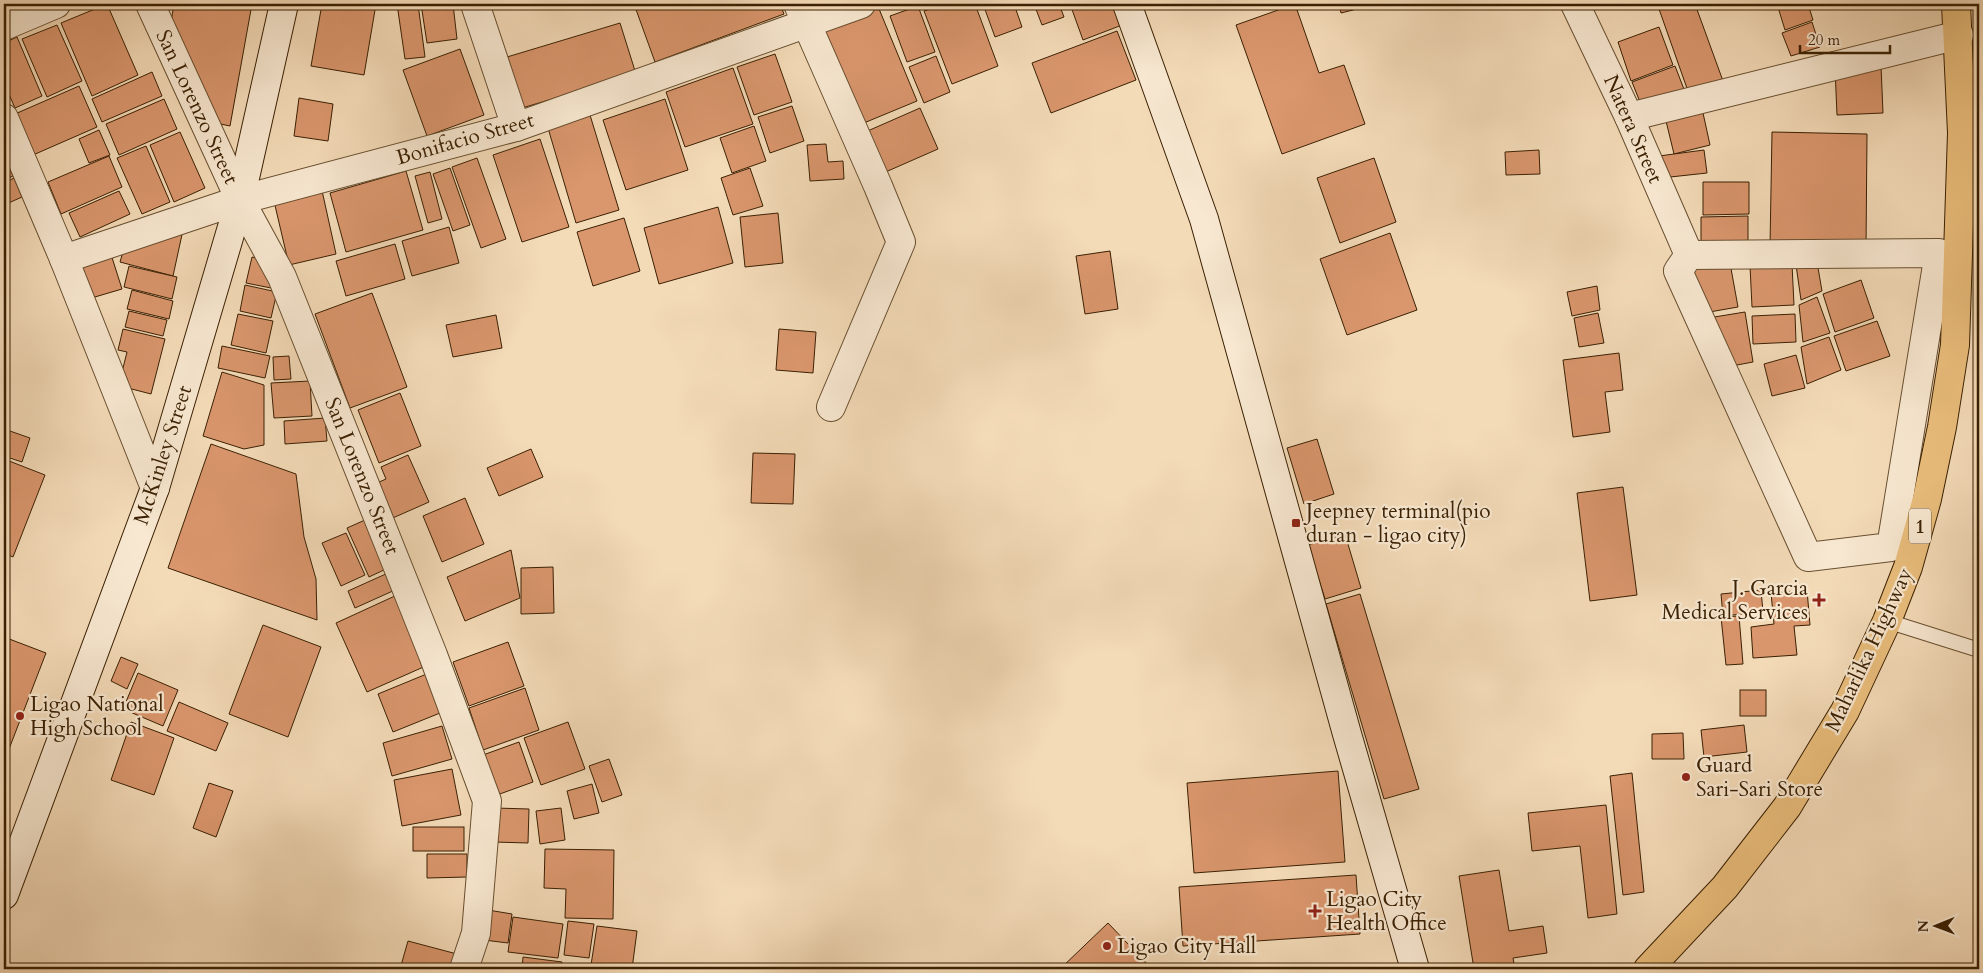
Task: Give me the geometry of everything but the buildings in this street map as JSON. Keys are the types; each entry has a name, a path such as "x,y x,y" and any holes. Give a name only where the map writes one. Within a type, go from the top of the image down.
{"highway":[{"name":"Maharlika Highway","path":"1648,969 1725,887 1787,807 1845,711 1887,621 1908,567 1927,499 1942,427 1955,345 1962,133 1959,35 1956,4"}],"street":[{"path":"4,26 56,4"},
{"name":"San Lorenzo Street","path":"150,4 240,200 282,277 430,645 487,801 476,933 464,969"},
{"name":"McKinley Street","path":"4,895 154,488 240,200 284,4"},
{"path":"475,4 516,127"},
{"name":"Bonifacio Street","path":"64,259 240,200 516,127 803,14 860,4"},
{"path":"1127,4 1204,220 1344,724 1416,969"},
{"name":"Natera Street","path":"1575,4 1629,117 1689,255"},
{"path":"803,14 901,242 831,407"},
{"path":"1629,117 1959,35"},
{"path":"4,118 64,259 154,488"},
{"path":"1939,253 1891,547 1808,557 1678,271 1689,255 1939,253"}],"lane":[{"path":"1887,621 1979,650"}],"place":[{"name":"Jeepney terminal(pio duran - ligao city)","path":"1296,523"},
{"name":"J. Garcia Medical Services","path":"1819,600"},
{"name":"Ligao National High School","path":"20,716"},
{"name":"Guard Sari-Sari Store","path":"1686,777"},
{"name":"Ligao City Health Office","path":"1315,911"},
{"name":"Ligao City Hall","path":"1107,946"}]}
